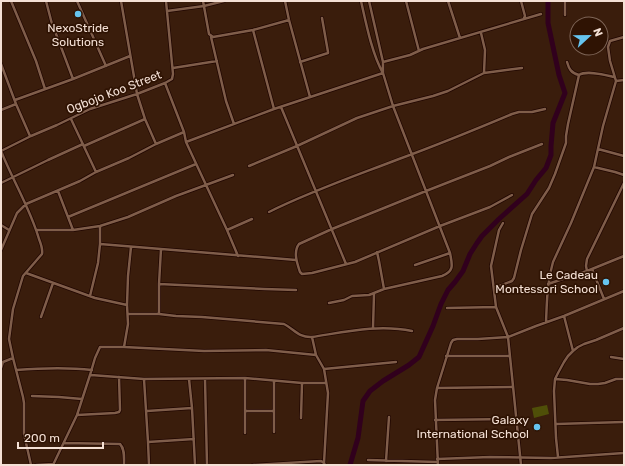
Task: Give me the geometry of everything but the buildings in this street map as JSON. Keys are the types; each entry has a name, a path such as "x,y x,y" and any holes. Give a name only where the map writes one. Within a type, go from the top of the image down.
{"street":[{"path":"11,1 36,61 45,89"},
{"path":"46,1 52,24 73,79"},
{"path":"76,1 106,66"},
{"path":"121,1 137,94 145,119 156,144"},
{"name":"Ogbojo Koo Street","path":"26,272 42,252 36,230 26,204 1,151 30,136 90,110 137,94 172,79 173,68 166,1"},
{"path":"203,1 209,34 211,36 226,101 234,124"},
{"path":"167,11 204,6 224,1"},
{"path":"285,1 310,97"},
{"path":"328,303 344,300 352,296 366,296 384,289 434,278 447,274 450,272 452,267 450,253 393,106 383,72 378,64 361,1"},
{"path":"369,1 383,62 383,72"},
{"path":"406,1 419,51"},
{"path":"448,1 460,38"},
{"path":"521,1 525,16 524,18"},
{"path":"564,15 565,1"},
{"path":"383,62 410,56 419,51 541,14"},
{"path":"300,62 326,54 328,52 322,18"},
{"path":"211,36 221,36 253,30 289,20"},
{"path":"253,30 274,109"},
{"path":"481,32 485,50 484,74"},
{"path":"546,322 548,284 553,262 594,167 603,126 616,81 610,61 609,44 610,41 624,36"},
{"path":"1,110 45,89 130,56"},
{"path":"173,68 217,61"},
{"path":"567,62 572,73 579,75 582,73 588,73 614,77"},
{"path":"1,65 30,136"},
{"path":"250,166 297,146 342,124 393,106 433,96 484,74 522,68"},
{"path":"186,142 274,109 383,72"},
{"path":"494,288 512,281 514,278 532,214 549,188 566,142 568,124 579,75"},
{"path":"616,81 624,80"},
{"path":"165,83 184,132 186,142 238,256"},
{"path":"280,107 346,264"},
{"path":"269,212 296,198 316,190 519,112 545,110"},
{"path":"71,119 96,172"},
{"path":"1,183 48,160 145,119"},
{"path":"1,250 17,214 26,204 80,181 96,172 184,132"},
{"path":"512,195 490,207 376,252 360,260 316,272 302,274 296,260 298,245 332,229 542,144"},
{"path":"598,149 624,156"},
{"path":"68,217 196,164"},
{"path":"594,167 624,175"},
{"path":"36,230 73,230 100,226 128,218 176,196 233,174"},
{"path":"587,271 587,260 624,183"},
{"path":"58,191 73,230"},
{"path":"227,230 252,219"},
{"path":"503,223 499,230 491,266 496,307 508,337 521,465"},
{"path":"1,225 9,230"},
{"path":"90,296 98,263 100,226"},
{"path":"100,244 296,260"},
{"path":"124,347 128,324 127,305 130,247"},
{"path":"159,314 161,249"},
{"path":"376,252 381,269 384,289"},
{"path":"415,265 450,253"},
{"path":"548,284 587,271 624,256"},
{"path":"592,269 604,299"},
{"path":"31,465 24,434 23,397 9,340 13,309 23,276 26,272 98,299 127,305"},
{"path":"41,317 53,283"},
{"path":"159,284 296,290"},
{"path":"438,462 435,400 450,342 453,340 508,337 624,291"},
{"path":"372,328 374,294"},
{"path":"447,308 496,307"},
{"path":"128,314 159,314 284,324 303,337 372,328 399,328 412,330"},
{"path":"564,316 573,351"},
{"path":"558,457 554,391 555,379 564,362 573,351 584,344 624,328"},
{"path":"253,465 315,461 321,461 325,464 328,394 324,368 316,355 312,337"},
{"path":"36,465 53,464 64,444 77,414 100,347 204,351 266,350 316,355"},
{"path":"446,356 510,356"},
{"path":"611,357 624,359"},
{"path":"1,368 3,362 13,358"},
{"path":"324,368 396,362"},
{"path":"16,370 55,368 92,370"},
{"path":"90,375 144,379 245,378 302,383 326,383"},
{"path":"77,414 119,412 119,377"},
{"path":"245,378 245,433"},
{"path":"144,379 149,465"},
{"path":"189,379 195,465"},
{"path":"205,379 207,465"},
{"path":"555,379 590,384 624,379"},
{"path":"274,381 274,432"},
{"path":"301,418 302,383"},
{"path":"437,388 512,387"},
{"path":"32,396 82,399"},
{"path":"147,411 192,408"},
{"path":"245,411 274,412"},
{"path":"386,461 389,417"},
{"path":"435,420 516,419"},
{"path":"556,424 624,422"},
{"path":"148,442 194,440"},
{"path":"64,444 120,444 124,450 124,465"},
{"path":"368,460 438,462 490,457 558,457 624,453"}],"shaded area":[{"path":"547,405 549,414 534,418 532,408"}],"waterway":[{"path":"350,465 358,438 363,401 370,391 419,357 448,290 463,271 470,254 477,243 499,219 527,194 546,168 551,155 553,123 565,93 559,75 548,23 548,1"}],"place":[{"name":"NexoStride Solutions","path":"78,14"},
{"name":"Le Cadeau Montessori School","path":"606,282"},
{"name":"Galaxy International School","path":"537,427"}]}
